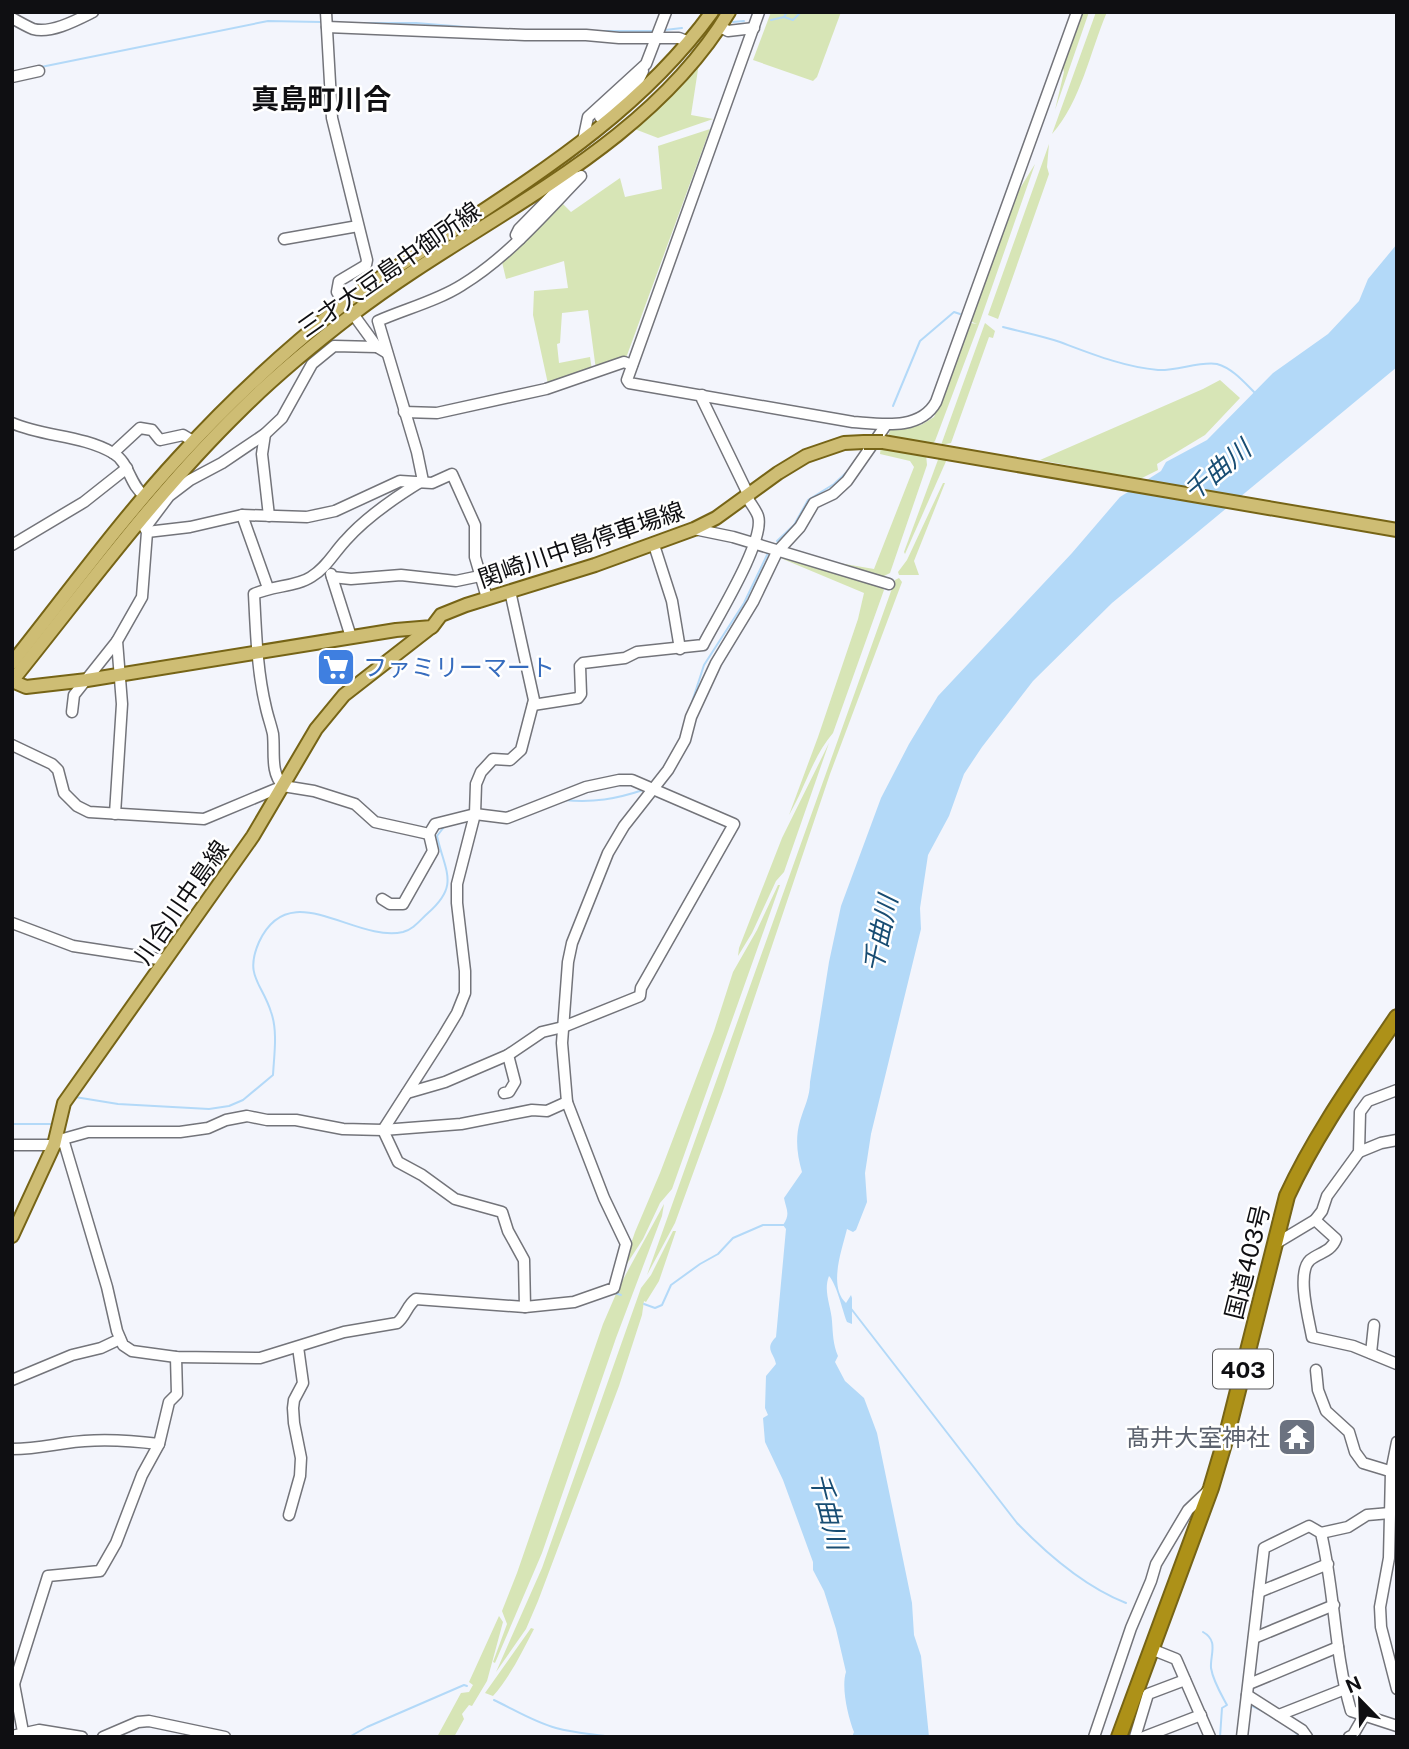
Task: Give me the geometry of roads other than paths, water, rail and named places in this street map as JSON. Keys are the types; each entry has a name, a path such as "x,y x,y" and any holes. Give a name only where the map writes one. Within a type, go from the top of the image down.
{"highway":[{"name":"国道403号","path":"1119,1737 1211,1488 1287,1196 1301,1166 1397,1017"}],"main road":[{"name":"三才大豆島中御所線","path":"12,663 145,496 257,377 344,303 533,178 583,141 600,123 638,96 689,42 712,12"},
{"name":"三才大豆島中御所線","path":"12,681 144,528 176,478 241,410 353,315 596,151 652,104 680,75 720,27 729,12"},
{"name":"関崎川中島停車場線","path":"12,681 26,687 87,680 351,637 432,627 441,615 694,529 806,456 844,443 883,442 1397,530"},
{"name":"川合川中島線","path":"12,1236 59,1142 64,1103 253,836 316,729 344,695 432,627"}],"street":[{"path":"12,18 34,29 45,30 93,12"},
{"path":"326,12 332,118 367,260 366,265 339,281 337,292 377,347 387,354"},
{"path":"587,119 592,126 600,123 638,81 666,12"},
{"path":"760,12 627,380 629,383 853,422 886,425 921,418 932,410 936,402 1077,12"},
{"path":"327,27 679,38 689,42"},
{"path":"720,27 727,31 754,28"},
{"path":"583,141 587,119 646,64"},
{"path":"12,76 39,71"},
{"path":"423,481 378,320 461,286 496,261 520,239 577,175"},
{"path":"284,239 358,226"},
{"path":"72,712 74,695 117,641 142,597 144,528 169,496 265,434 291,405 312,364 334,346 377,347"},
{"path":"404,412 437,412 564,384 624,362 632,365"},
{"path":"59,1142 107,1287 120,1339 132,1351 176,1357 260,1359 344,1332 397,1323 403,1318 410,1303 416,1299 525,1307 574,1302 614,1288 626,1244 604,1198 567,1102 563,1027 568,962 572,943 608,853 624,825 668,770 685,740 711,651 755,543 758,517 702,395"},
{"path":"12,423 34,431 81,441 113,453 127,468 136,489 145,496"},
{"path":"711,651 753,602 777,552 800,527 814,503 833,494 847,481 886,425"},
{"path":"113,453 140,428 152,430 160,440 183,435 194,441"},
{"path":"265,434 262,454 269,516"},
{"path":"12,545 66,514 127,468"},
{"path":"144,528 190,527 242,514 307,517 335,511 400,481 432,483 452,474 475,525 475,556 487,598"},
{"path":"284,786 278,780 273,759 273,738 257,652 254,594 268,588 304,581 328,563 345,541 377,511 423,481"},
{"path":"242,514 268,588"},
{"path":"694,529 755,543 777,552 889,584"},
{"path":"653,545 672,601 680,649"},
{"path":"328,563 351,637"},
{"path":"332,578 401,575 456,582 480,576"},
{"path":"383,1130 457,1013 465,993 457,884 475,814 476,784 481,772 493,759 510,760 521,750 533,705 532,684 510,591"},
{"path":"115,814 122,704 117,641"},
{"path":"533,705 578,698 581,694 580,666 583,663 625,658 637,652 680,649 711,651"},
{"path":"12,745 52,764 58,770 64,793 77,807 89,812 204,819 284,786 314,791 355,804 375,822 429,834"},
{"path":"387,904 403,904 433,851 429,834 435,824 475,814 507,818 568,796 572,792 619,780 632,780 734,824 641,988 640,996 563,1027 542,1031 508,1055 445,1082 407,1093"},
{"path":"12,923 73,946 165,960"},
{"path":"504,1093 509,1092 515,1082 508,1055"},
{"path":"1359,1152 1360,1112 1368,1101 1397,1090"},
{"path":"12,1144 59,1142 88,1132 180,1132 208,1128 226,1120 247,1116 267,1120 296,1119 342,1129 383,1130 483,1121 532,1111 547,1111 567,1102"},
{"path":"383,1130 398,1162 422,1175 455,1199 496,1208 502,1212 508,1231 524,1260 525,1307"},
{"path":"1274,1245 1315,1220 1322,1211 1327,1196 1359,1152 1397,1140"},
{"path":"1315,1220 1336,1239 1332,1247 1311,1259 1304,1269 1305,1296 1312,1337 1353,1346 1397,1363"},
{"path":"1371,1353 1374,1325"},
{"path":"12,1380 120,1339"},
{"path":"289,1515 300,1476 301,1458 293,1400 303,1383 298,1347"},
{"path":"24,1735 13,1680 48,1576 100,1571 116,1543 138,1484 159,1444 169,1402 177,1394 176,1357"},
{"path":"1317,1370 1318,1390 1326,1411 1349,1432 1355,1452 1363,1463 1394,1472"},
{"path":"12,1449 124,1439 159,1444"},
{"path":"1397,1442 1390,1513 1393,1559 1380,1608 1381,1627 1397,1689"},
{"path":"1094,1737 1130,1628 1156,1563 1188,1510 1211,1488"},
{"path":"1242,1737 1264,1548 1309,1527 1321,1533 1348,1527 1367,1515 1390,1513"},
{"path":"1321,1533 1328,1564 1345,1689 1351,1711 1397,1727"},
{"path":"1259,1592 1328,1564"},
{"path":"1254,1637 1334,1605"},
{"path":"1248,1689 1338,1647"},
{"path":"1151,1649 1176,1660 1210,1737"},
{"path":"1135,1737 1148,1695 1185,1680"},
{"path":"1248,1689 1307,1737"},
{"path":"1279,1715 1345,1689"},
{"path":"1144,1737 1201,1716"},
{"path":"1349,1737 1364,1716"},
{"path":"103,1737 149,1721 225,1737"},
{"path":"12,1736 39,1730 82,1737"}],"water":[{"name":"千曲川","path":"1397,244 1397,367 1112,603 1033,681 964,774 949,816 928,855 920,908 921,929 871,1134 865,1173 867,1202 856,1230 853,1232 847,1229 838,1268 841,1296 846,1303 851,1295 852,1298 852,1324 847,1322 829,1276 827,1287 838,1356 835,1362 845,1381 864,1398 877,1433 912,1603 914,1635 921,1656 929,1737 852,1737 854,1732 845,1694 846,1672 836,1629 783,1480 765,1442 763,1418 768,1415 765,1408 766,1376 776,1364 770,1348 776,1337 786,1229 783,1225 787,1215 784,1198 802,1172 798,1134 809,1092 829,962 841,906 881,798 938,696 1072,553 1120,497 1161,471 1166,462 1207,440 1273,373 1328,334 1359,301 1368,279"}],"waterway":[{"path":"771,20 784,17 787,12"},
{"path":"784,17 793,20 801,12"},
{"path":"41,67 268,21 321,22"},
{"path":"733,22 744,21"},
{"path":"355,23 416,23 478,28"},
{"path":"665,30 682,28"},
{"path":"599,31 652,31"},
{"path":"893,406 920,341 954,312 960,314"},
{"path":"1003,327 1053,340 1120,363 1145,368 1165,370 1217,364 1233,372 1255,393"},
{"path":"777,541 794,525 808,500 834,484 848,471"},
{"path":"692,702 704,665 744,603 768,553"},
{"path":"564,800 604,800 643,790"},
{"path":"75,1097 118,1104 209,1109 229,1106 243,1100 273,1075 273,1019 256,979 253,963 259,942 272,923 288,914 305,912 384,933 410,929 438,903 447,886 448,877 437,836 444,827"},
{"path":"12,1124 52,1124 55,1116"},
{"path":"644,1304 655,1308 662,1305 671,1285 718,1254 733,1238 763,1225 784,1225"},
{"path":"615,1293 621,1295"},
{"path":"849,1306 1017,1523 1067,1569 1126,1603"},
{"path":"275,1358 293,1353"},
{"path":"1203,1632 1211,1639 1212,1673 1227,1705 1222,1708 1220,1737"},
{"path":"349,1737 464,1685 467,1686"},
{"path":"494,1700 548,1725 611,1737"},
{"path":"1252,1706 1265,1712"},
{"path":"1293,1730 1300,1737"},
{"path":"32,1736 47,1736"}],"place":[{"name":"ファミリーマート","path":"336,667"},
{"name":"髙井大室神社","path":"1297,1437"}],"district":[{"name":"真島町川合","path":"321,98"}]}
